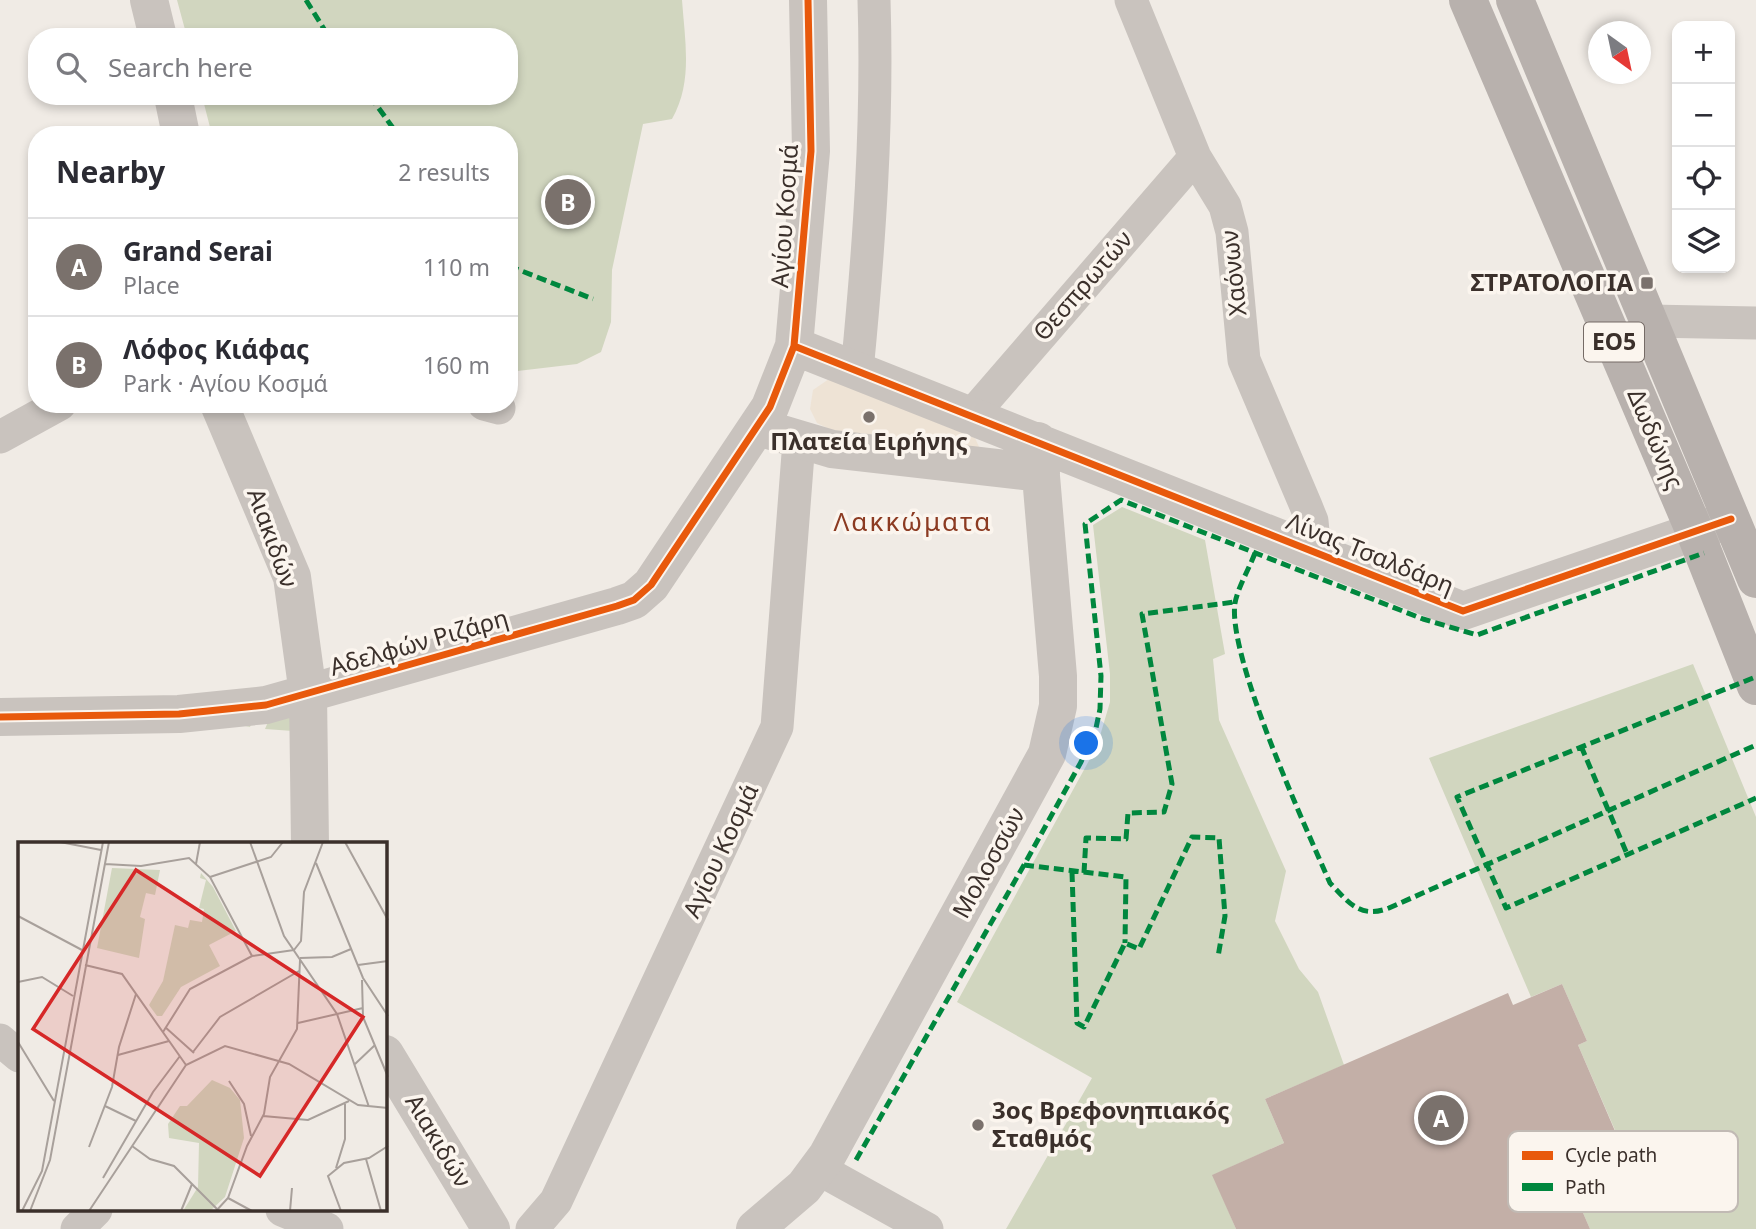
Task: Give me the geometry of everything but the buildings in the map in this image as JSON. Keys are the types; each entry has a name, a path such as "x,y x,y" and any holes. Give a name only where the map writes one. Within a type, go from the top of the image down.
{"main road":[{"name":"Δωδώνης","path":"1468,0 1695,532 1756,686"},
{"name":"Δωδώνης","path":"1515,0 1756,579"}],"street":[{"path":"149,0 156,28"},
{"name":"Αγίου Κοσμά","path":"758,427 783,379 794,346 811,151 808,0"},
{"path":"857,371 871,212 876,80 874,0"},
{"name":"Χαόνων","path":"1130,0 1195,157 1225,205 1232,232 1244,360 1258,399 1312,521 1315,553"},
{"path":"175,105 179,126"},
{"name":"Θεσπρωτών","path":"971,416 1195,157"},
{"path":"1648,321 1756,323"},
{"path":"794,346 971,416 1039,457"},
{"path":"0,437 44,413"},
{"name":"Αιακιδών","path":"223,413 292,576 308,694 310,842"},
{"path":"758,427 832,449 1039,457"},
{"name":"Αδελφών Ριζάρη","path":"0,717 180,714 235,710 308,694 634,600 651,586 758,427"},
{"name":"Αγίου Κοσμά","path":"531,1229 556,1201 777,727 799,440"},
{"name":"Λίνας Τσαλδάρη","path":"1039,457 1315,553 1455,609 1470,611 1731,519"},
{"name":"Μολοσσών","path":"755,1229 804,1187 819,1169 1047,754 1058,706 1058,676 1039,457"},
{"path":"0,1040 18,1055"},
{"name":"Αιακιδών","path":"387,1057 491,1229"},
{"path":"819,1169 927,1229"},
{"path":"78,1229 94,1212"},
{"path":"287,1212 327,1229"}],"green space":[{"path":"177,0 682,0 686,46 683,91 672,119 643,124 612,270 611,322 601,352 577,364 518,371 518,126 210,126 204,105 518,105 518,28 185,28"},
{"path":"1122,507 1205,540 1225,654 1213,659 1219,720 1286,871 1275,921 1299,969 1318,992 1344,1065 1265,1099 1284,1143 1213,1175 1236,1229 1006,1229 1092,1078 957,1002 1097,746 1110,702 1110,674 1093,525"},
{"path":"1693,664 1756,817 1756,1229 1590,1229 1583,1212 1738,1212 1738,1131 1615,1131 1578,1045 1587,1041 1562,984 1531,997 1429,758"},
{"path":"295,703 293,731 265,729 268,722 252,722 250,727 226,722"}],"shaded area":[{"name":"Πλατεία Ειρήνης","path":"829,379 975,438 980,449 841,435 817,423 810,409 813,390"}],"marked path":[{"path":"306,0 323,28"},
{"path":"376,105 392,126"},
{"path":"518,270 593,299"},
{"path":"856,1160 1024,865 1081,762 1096,728 1100,709 1101,676 1085,524 1121,500 1423,619 1477,635 1704,553"},
{"path":"1255,553 1235,603 1236,628 1243,661 1270,742 1330,883 1349,903 1363,910 1370,912 1389,908 1756,745"},
{"path":"1084,873 1086,838 1126,839 1128,813 1164,812 1172,784 1142,614 1235,602"},
{"path":"1753,678 1457,797 1506,908 1756,798"},
{"path":"1581,746 1627,854"},
{"path":"1072,872 1077,1023 1084,1027 1125,943 1139,949 1192,837 1219,838 1225,916 1218,957"},
{"path":"1024,865 1126,877 1125,943"}],"cycle path":[{"path":"0,717 179,714 266,705 617,606 634,600 651,585 770,407 794,346 811,151 808,0"},
{"path":"794,346 1463,611 1731,519"}],"place":[{"name":"Λόφος Κιάφας","path":"568,202"},
{"name":"ΣΤΡΑΤΟΛΟΓΙΑ","path":"1647,283"},
{"name":"Πλατεία Ειρήνης","path":"869,417"},
{"name":"Grand Serai","path":"1441,1118"},
{"name":"3ος Βρεφονηπιακός Σταθμός","path":"978,1125"}],"district":[{"name":"Λακκώματα","path":"913,522"}]}
